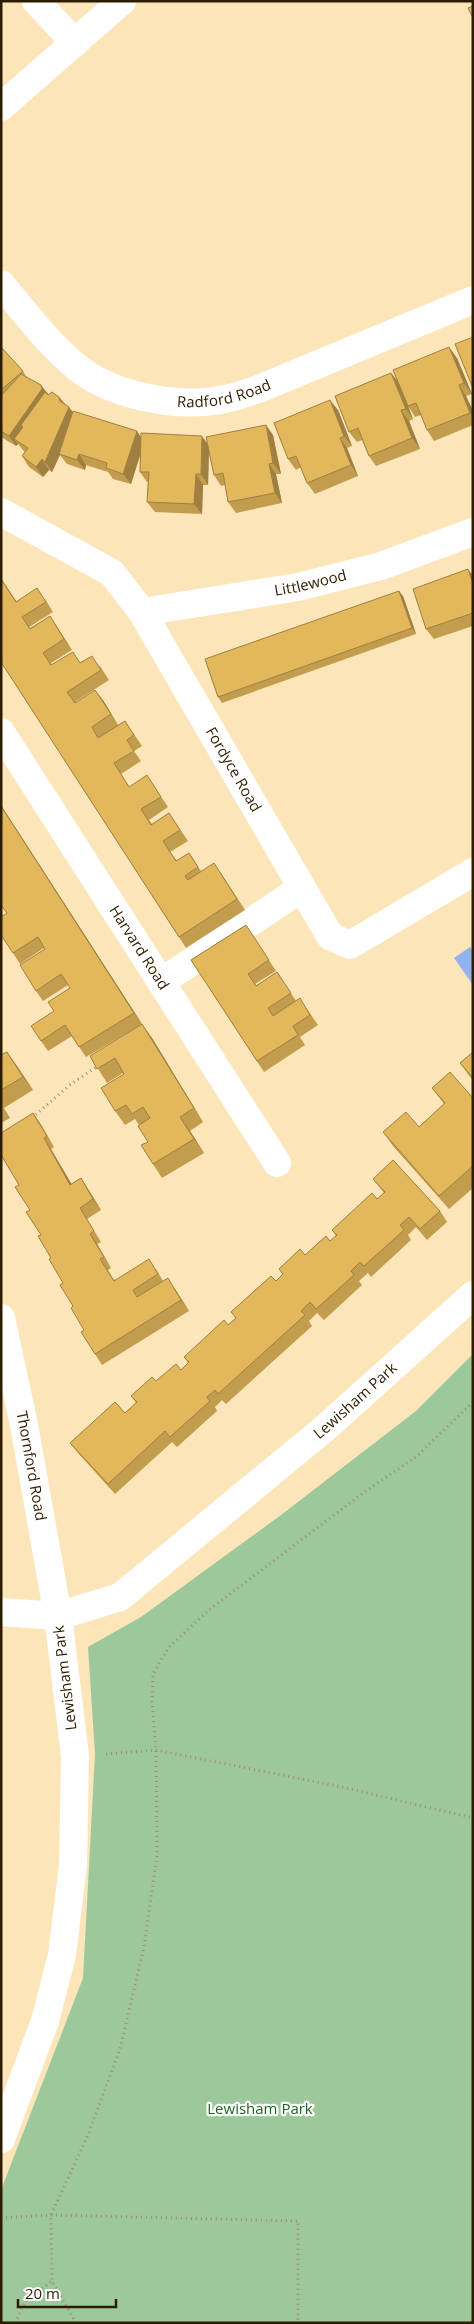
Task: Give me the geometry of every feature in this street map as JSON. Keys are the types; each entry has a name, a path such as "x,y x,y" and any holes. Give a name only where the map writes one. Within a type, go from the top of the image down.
{"street":[{"path":"36,1 74,43"},
{"path":"1,106 122,1"},
{"name":"Radford Road","path":"1,284 72,364 92,378 160,400 195,403 226,399 261,388 473,300"},
{"name":"Fordyce Road","path":"1,512 112,573 142,612 330,936 350,945 473,872"},
{"name":"Littlewood","path":"142,612 298,587 381,566 473,532"},
{"name":"Harvard Road","path":"1,732 277,1164"},
{"path":"161,982 302,888"},
{"name":"Lewisham Park","path":"1,2139 45,2021 62,1954 73,1865 75,1756 58,1616 120,1597 324,1429 473,1295"},
{"name":"Thornford Road","path":"1,1318 24,1425 58,1616"},
{"path":"1,1612 58,1616"}],"path":[{"path":"26,1123 71,1084 102,1064"},
{"path":"76,2323 52,2281 51,2215 88,2135 120,2048 144,1947 157,1855 156,1750 152,1702 153,1674 169,1647 209,1610 363,1493 417,1456 473,1402"},
{"path":"75,1756 156,1750 342,1787 473,1818"},
{"path":"1,2218 51,2215 298,2221 298,2323"},
{"path":"15,2323 25,2302 52,2281"}],"green space":[{"name":"Lewisham Park","path":"473,1354 473,2323 1,2323 1,2190 83,1978 95,1754 88,1647 141,1617 281,1515 416,1411"}],"water":[{"path":"470,947 473,951 473,985 454,958"}],"building":[{"path":"473,6 473,18 468,8"},
{"path":"473,337 473,386 472,386 455,344"},
{"path":"1,347 23,371 1,390"},
{"path":"449,347 464,383 459,385 470,413 427,430 416,403 408,406 393,370"},
{"path":"391,373 406,409 401,410 412,438 369,456 358,428 349,432 335,396"},
{"path":"21,374 41,385 42,389 9,436 1,431 1,396"},
{"path":"45,392 48,395 52,392 69,407 45,462 42,459 36,467 22,456 28,448 14,439 23,427 21,425"},
{"path":"330,400 344,436 340,438 351,465 307,483 296,456 288,459 274,423"},
{"path":"73,411 137,431 123,474 106,468 107,463 79,454 77,460 59,454"},
{"path":"266,425 273,463 269,464 275,493 228,502 223,473 214,475 206,437"},
{"path":"141,433 202,436 201,474 196,474 194,504 147,502 149,472 140,472"},
{"path":"468,569 473,584 473,613 426,629 413,589"},
{"path":"1,579 16,602 37,588 46,602 22,617 30,629 50,616 64,639 43,653 51,665 73,652 80,663 92,656 101,670 67,692 75,703 95,690 111,714 92,727 98,738 125,721 134,735 127,740 134,751 114,763 129,787 147,775 161,797 141,809 151,825 169,813 180,830 163,841 176,861 189,853 198,867 185,876 188,880 214,863 237,899 179,937 1,662"},
{"path":"399,591 412,628 218,697 205,659"},
{"path":"1,806 134,1013 79,1047 65,1025 41,1041 31,1026 54,1011 48,1002 70,988 61,974 36,991 20,965 45,949 38,937 13,953 1,935 1,917 7,913 1,905"},
{"path":"246,925 269,960 248,974 256,986 277,972 291,993 268,1008 273,1016 300,998 310,1015 293,1026 298,1035 257,1061 191,960"},
{"path":"142,1024 194,1108 180,1117 194,1139 153,1164 141,1145 148,1142 138,1126 150,1118 143,1107 132,1114 126,1105 115,1111 101,1088 124,1074 115,1058 97,1069 90,1056"},
{"path":"7,1052 23,1077 1,1090 1,1055"},
{"path":"473,1052 473,1078 460,1063"},
{"path":"450,1072 473,1098 473,1166 439,1196 383,1132 406,1112 419,1127 445,1103 432,1088"},
{"path":"33,1113 47,1136 44,1138 70,1185 81,1178 93,1199 80,1208 94,1231 90,1234 104,1257 100,1259 114,1281 149,1259 158,1274 133,1290 137,1297 168,1278 181,1300 95,1354 81,1332 84,1330 71,1308 73,1306 60,1285 63,1283 38,1236 41,1235 26,1212 30,1210 15,1187 19,1185 1,1155 1,1133"},
{"path":"393,1160 440,1211 420,1229 409,1217 400,1225 404,1230 364,1266 360,1262 351,1271 354,1275 316,1309 310,1302 301,1311 305,1315 218,1394 215,1390 207,1397 210,1401 170,1437 165,1431 108,1484 70,1443 115,1402 125,1413 137,1402 131,1396 152,1377 156,1381 176,1364 181,1370 189,1362 184,1357 224,1320 228,1325 236,1318 231,1312 271,1276 276,1281 283,1274 279,1269 300,1249 305,1255 326,1236 330,1241 337,1235 332,1230 372,1193 377,1199 385,1192 373,1179"}]}
